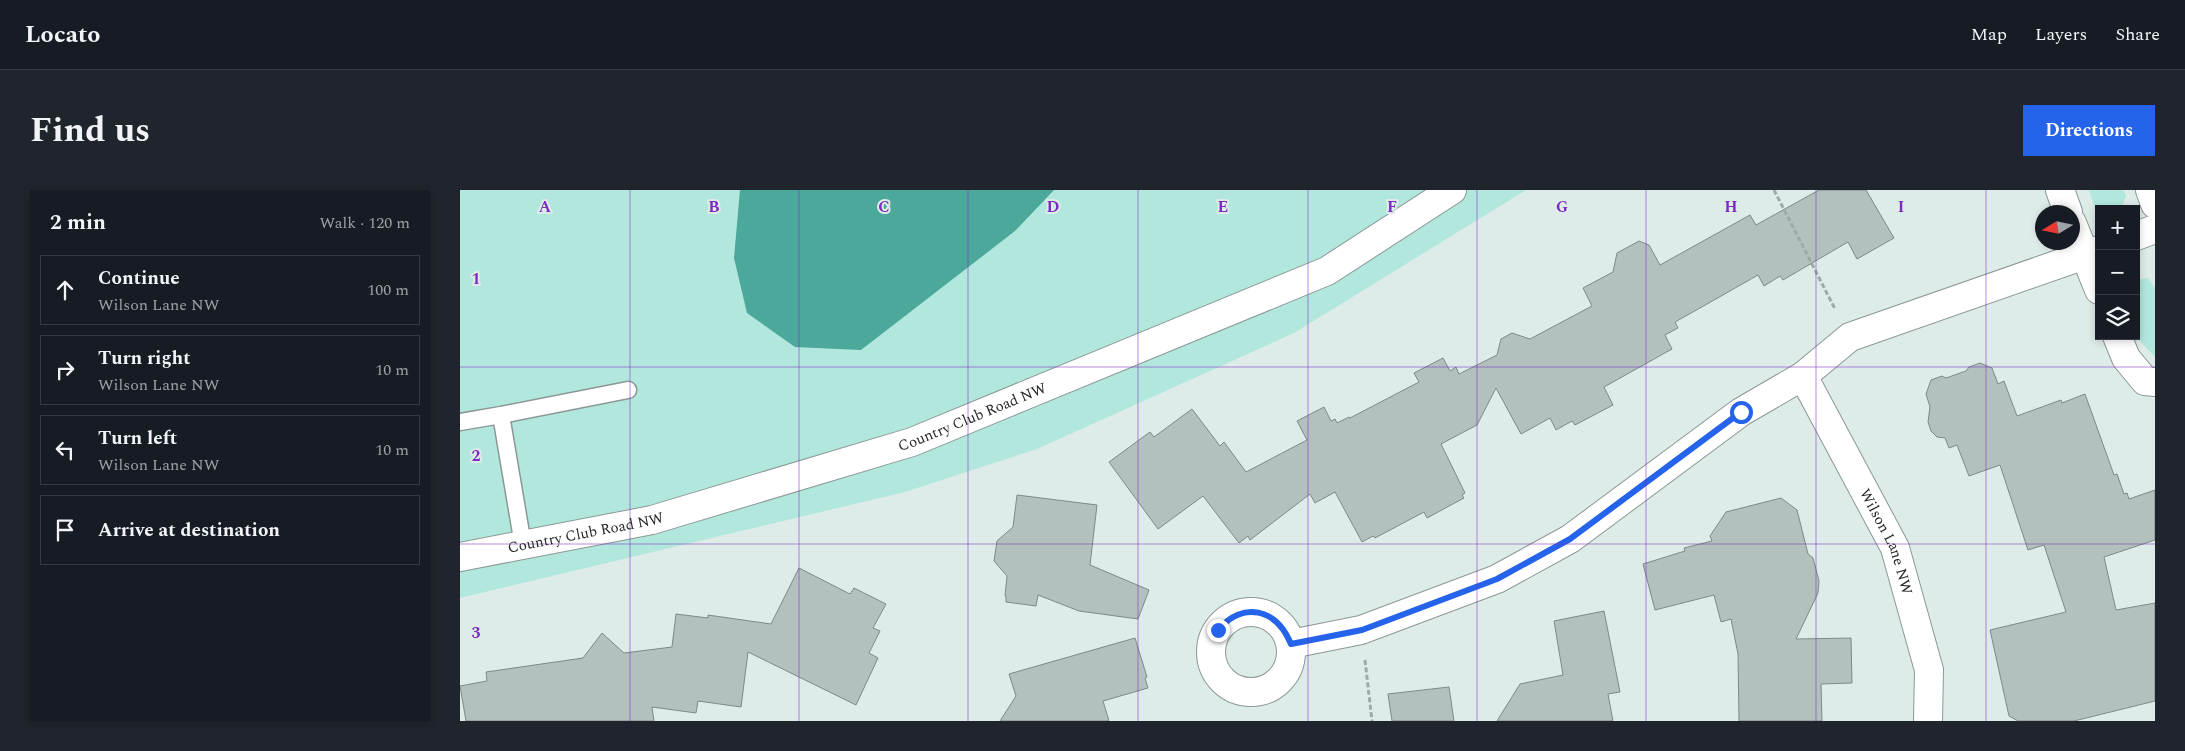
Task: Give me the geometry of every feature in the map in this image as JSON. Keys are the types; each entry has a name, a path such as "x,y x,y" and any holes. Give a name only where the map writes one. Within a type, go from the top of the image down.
{"street":[{"name":"Country Club Road NW","path":"460,557 652,520 912,442 1327,271 1452,190"},
{"path":"2060,190 2065,205"},
{"path":"2150,190 2155,204"},
{"path":"2140,235 2155,229"},
{"path":"2080,235 2092,252 2095,268"},
{"path":"1291,644 1362,630 1497,579 1570,539 1741,412 1803,376 1850,337 2092,252"},
{"path":"2119,340 2126,358 2145,381 2155,382"},
{"name":"Wilson Lane NW","path":"1803,376 1895,548 1929,670 1928,721"}],"lane":[{"path":"460,422 628,390"},
{"path":"501,414 522,545"}],"path":[{"path":"1774,190 1850,337"},
{"path":"1362,630 1372,721"}],"shaded area":[{"path":"460,190 1526,190 1294,333 1037,449 905,492 460,598"},
{"path":"740,190 1054,190 1015,231 861,350 795,347 747,313 734,258"},
{"path":"2089,190 2123,190 2126,195 2122,205 2095,205 2095,208"},
{"path":"2148,278 2155,288 2155,357 2139,340 2140,279"}],"building":[{"path":"1819,190 1866,190 1894,238 1857,259 1848,242 1783,280 1780,276 1764,286 1758,275 1675,322 1678,328 1665,335 1672,349 1604,387 1613,405 1575,425 1572,421 1556,430 1550,418 1521,434 1496,388 1477,425 1441,444 1465,493 1462,495 1464,498 1427,518 1424,512 1375,538 1373,536 1362,542 1335,492 1315,503 1310,494 1250,540 1248,536 1239,543 1203,496 1158,529 1109,462 1150,432 1154,437 1192,409 1220,446 1224,442 1246,472 1307,440 1297,421 1324,407 1331,421 1335,419 1337,423 1419,382 1414,373 1443,358 1450,371 1456,367 1459,374 1497,355 1501,339 1512,333 1530,339 1592,306 1583,288 1613,272 1617,253 1639,241 1649,245 1660,265 1750,215 1756,225"},
{"path":"1980,363 1992,368 1998,384 2004,381 2017,416 2061,400 2062,403 2085,394 2114,475 2117,474 2124,494 2127,493 2129,499 2155,490 2155,540 2104,557 2116,610 2155,603 2155,701 2074,721 2018,721 2009,716 1990,630 2066,612 2044,545 2028,550 2000,465 1969,476 1957,445 1949,448 1945,438 1937,437 1931,431 1928,422 1930,407 1926,394 1931,380 1942,376 1946,378 1966,371 1969,367"},
{"path":"1017,495 1097,505 1090,565 1149,590 1138,619 1079,611 1038,595 1036,606 1006,602 1007,576 994,561 997,541 1013,527"},
{"path":"1781,498 1797,510 1808,554 1813,558 1819,581 1818,593 1796,639 1851,638 1852,683 1821,684 1822,721 1739,721 1738,654 1731,619 1721,622 1714,595 1655,610 1643,564 1685,551 1684,548 1712,541 1710,536 1726,512"},
{"path":"799,568 850,594 854,588 886,604 873,628 880,631 869,653 878,658 856,705 748,652 741,707 698,701 696,713 652,707 654,721 466,721 460,686 487,681 486,672 583,658 602,633 624,653 672,647 676,614 708,618 708,615 771,624"},
{"path":"1604,611 1620,692 1608,694 1613,721 1497,721 1520,684 1563,675 1554,621"},
{"path":"1135,638 1147,677 1145,678 1148,688 1103,701 1109,721 1000,721 1016,696 1009,674"},
{"path":"1449,687 1454,721 1392,721 1388,694"}],"route":[{"path":"1218,630 1226,620 1238,614 1252,612 1265,614 1277,621 1286,631 1291,644 1362,630 1497,579 1570,539 1741,412"}]}
